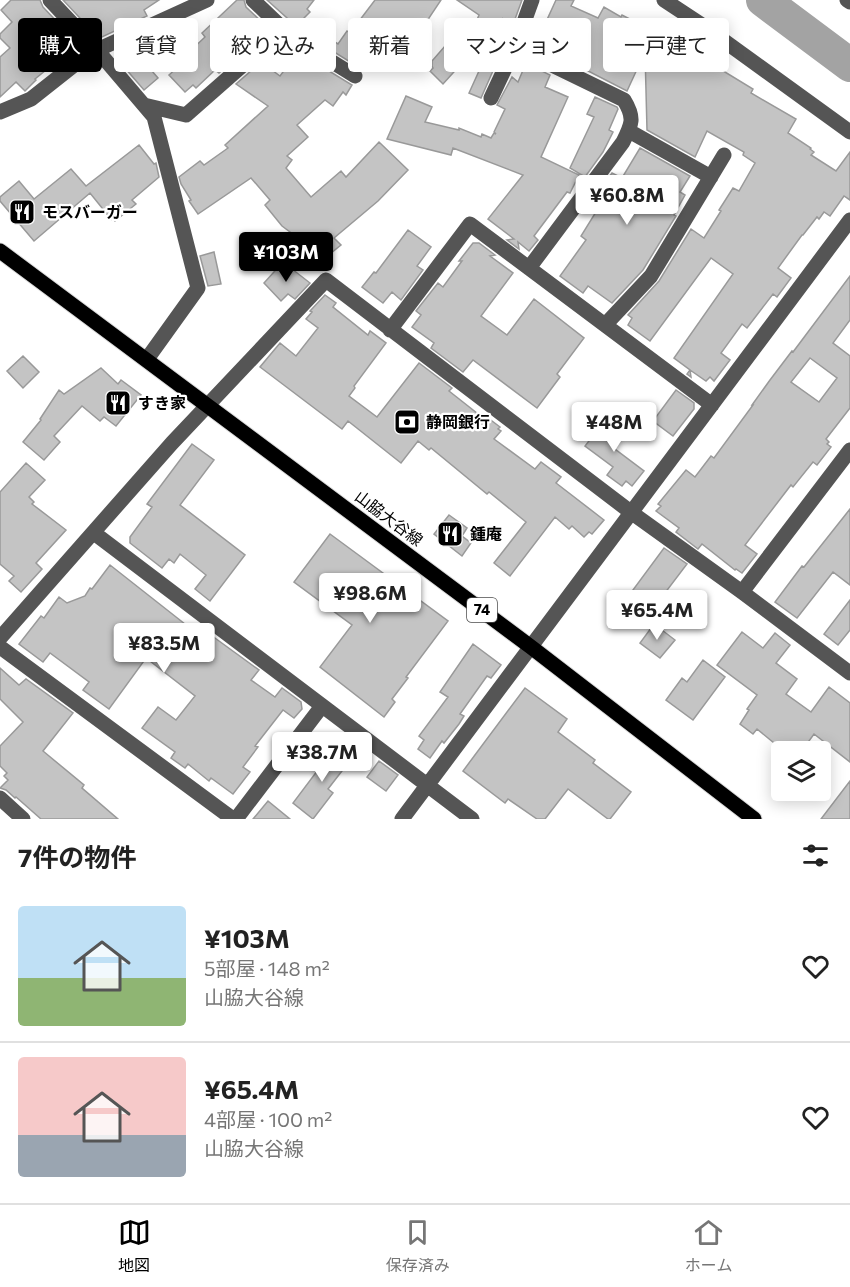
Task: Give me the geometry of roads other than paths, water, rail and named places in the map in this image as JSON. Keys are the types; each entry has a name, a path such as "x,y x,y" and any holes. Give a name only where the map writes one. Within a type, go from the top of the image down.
{"main road":[{"name":"山脇大谷線","path":"0,251 531,647 754,819"}],"street":[{"path":"50,0 67,18"},
{"path":"102,48 207,0"},
{"path":"253,0 272,18"},
{"path":"525,18 532,0"},
{"path":"664,0 850,132"},
{"path":"102,56 154,117 198,288 147,359"},
{"path":"336,64 356,76"},
{"path":"0,112 31,99 66,72"},
{"path":"144,105 186,115 235,72"},
{"path":"491,98 503,72"},
{"path":"529,268 624,142 632,126 632,112 624,100 566,72"},
{"path":"629,131 711,177"},
{"path":"605,325 651,276 724,155"},
{"path":"402,819 850,220"},
{"path":"390,330 470,224 712,405"},
{"path":"0,638 172,443 326,280 632,513 849,669"},
{"path":"742,592 850,450"},
{"path":"94,533 472,819"},
{"path":"0,647 235,819 322,706"},
{"path":"0,798 23,819"}],"waterway":[{"path":"763,0 850,65"}],"place":[{"name":"モスバーガー","path":"22,212"},
{"name":"すき家","path":"118,403"},
{"name":"静岡銀行","path":"407,422"},
{"name":"鍾庵","path":"450,534"}]}
